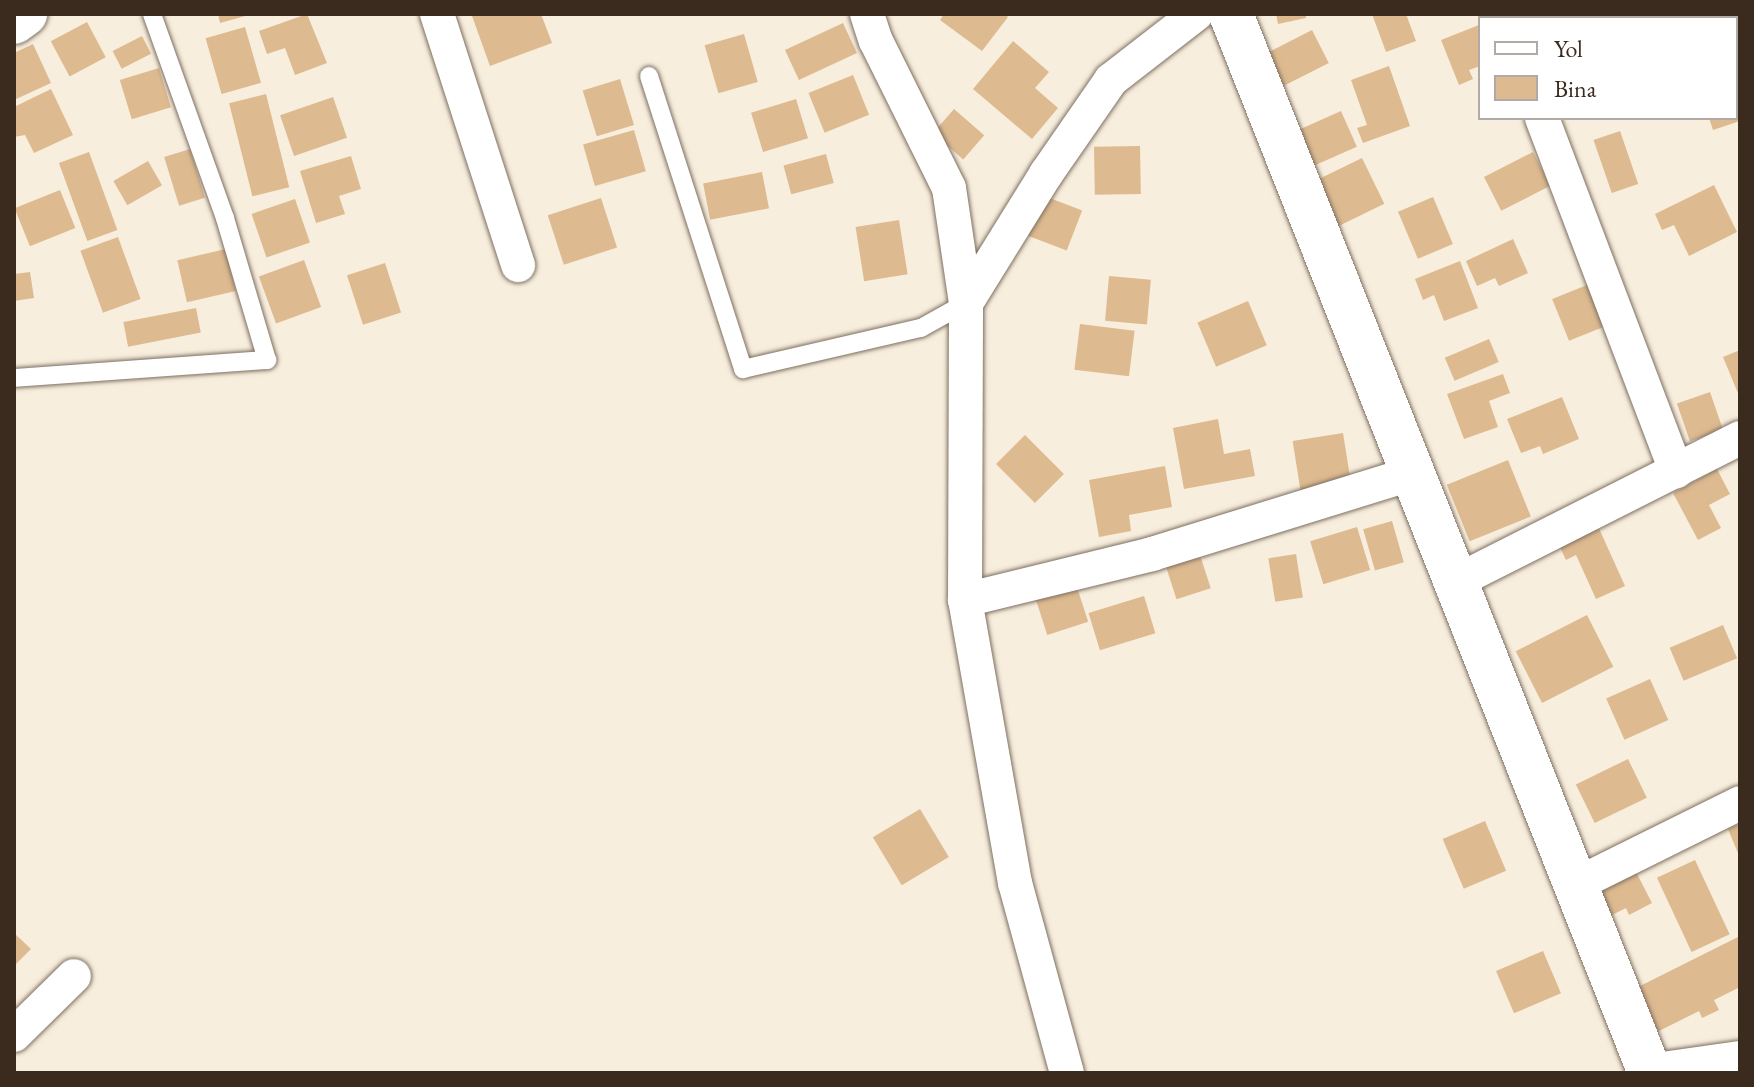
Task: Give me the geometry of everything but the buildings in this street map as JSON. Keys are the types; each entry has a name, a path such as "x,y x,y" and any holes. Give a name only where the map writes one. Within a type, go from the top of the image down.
{"street":[{"path":"14,22 25,14"},
{"path":"437,14 518,265"},
{"path":"867,14 876,41 949,188 966,303 965,600 991,763 1015,883 1067,1073"},
{"path":"966,303 1046,174 1111,80 1196,14"},
{"path":"1231,14 1649,1072 1740,1058"},
{"path":"1543,120 1676,471"},
{"path":"1457,581 1740,438"},
{"path":"965,600 1152,554 1414,473"},
{"path":"1575,885 1740,803"},
{"path":"14,1035 74,976"}],"lane":[{"path":"14,378 267,360 225,218 152,14"},
{"path":"649,76 743,369 921,328 966,303"}]}
